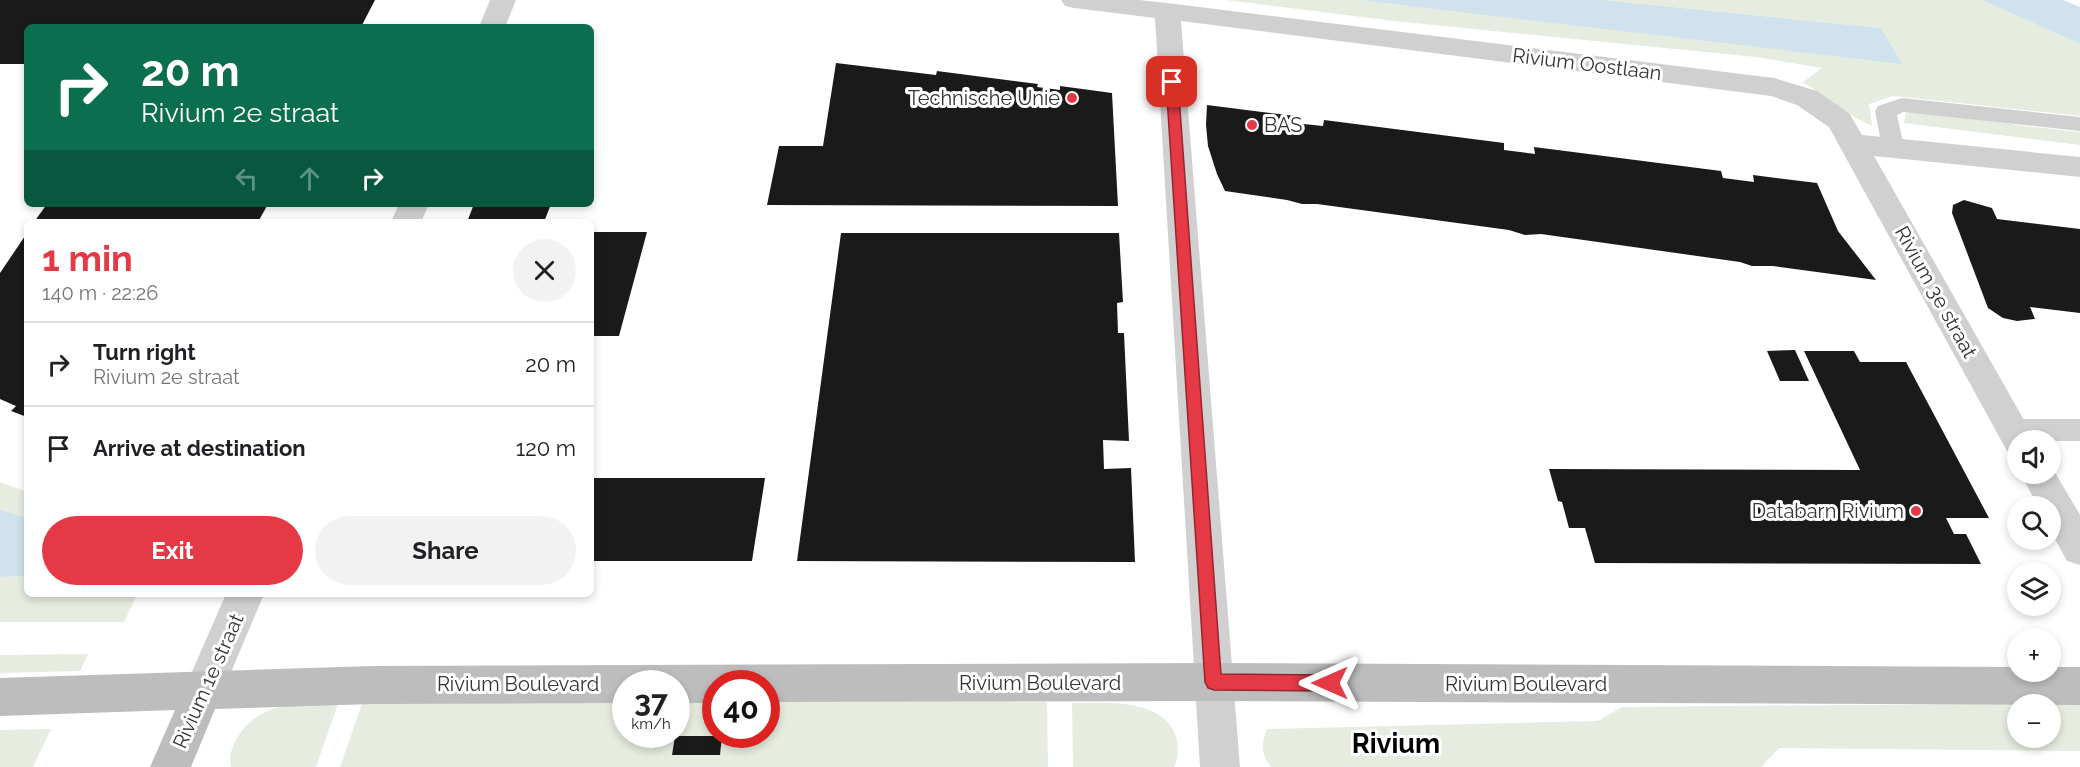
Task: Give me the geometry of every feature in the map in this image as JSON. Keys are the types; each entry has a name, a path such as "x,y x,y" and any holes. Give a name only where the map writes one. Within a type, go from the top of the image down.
{"street":[{"path":"493,24 503,0"},
{"name":"Rivium Oostlaan","path":"1074,0 1773,87 1807,98 1839,120 1853,144"},
{"path":"1167,11 1220,767"},
{"path":"1853,144 2080,167"},
{"name":"Rivium 3e straat","path":"1853,144 2013,430"},
{"path":"2044,484 2080,549"},
{"name":"Rivium 1e straat","path":"170,767 244,597"},
{"name":"Rivium Boulevard","path":"0,697 373,685 1214,682 2080,686"}],"lane":[{"path":"1893,147 1886,111 1902,105 2080,124"},
{"path":"2061,432 2080,430"}],"shaded area":[{"path":"1226,0 1359,0 1626,30 1881,28 1603,0 1982,0 2080,44 2080,116 1893,96 1869,104 1872,126 1856,118 1803,82 1822,68 1756,57 1394,21"},
{"path":"1924,110 2017,125 2080,132 2080,145 1904,123 1906,113"},
{"path":"0,482 24,491 24,517 0,510"},
{"path":"24,576 24,597 136,597 124,622 0,622 0,577"},
{"path":"88,654 80,671 0,673 0,655"},
{"path":"339,701 316,767 231,767 230,756 234,743 245,727 255,718 267,711 295,704"},
{"path":"363,701 612,701 612,748 673,748 672,755 720,754 721,748 780,748 780,702 1047,702 1048,767 340,767"},
{"path":"690,701 702,701 702,736 690,736"},
{"path":"1072,703 1133,705 1161,716 1171,726 1177,740 1178,754 1174,767 1073,767"},
{"path":"2061,703 2080,703 2080,751 1779,748 1761,767 1271,767 1265,758 1263,749 1267,729 1598,721 1622,707 2007,704 2007,748 2061,748"},
{"path":"51,729 33,767 0,767 0,730"}],"water":[{"path":"1359,0 1603,0 1881,28 1902,64"},
{"path":"1982,0 2063,0 2080,7 2080,44"},
{"path":"0,510 24,517 24,576 0,577"}],"building":[{"path":"0,0 375,0 363,24 24,24 24,64 0,64"},
{"path":"836,63 936,75 937,71 1038,84 1037,87 1060,90 1060,86 1112,93 1118,206 767,205 779,146 823,146"},
{"path":"1207,105 1295,116 1294,123 1323,126 1324,120 1504,143 1504,150 1535,154 1534,147 1721,171 1723,178 1754,182 1753,175 1817,183 1838,231 1876,280 1773,266 1752,266 1740,262 1541,234 1525,235 1509,230 1317,204 1302,204 1225,191 1208,146"},
{"path":"1964,200 1992,208 1997,219 2080,229 2080,313 2030,307 2035,319 2017,321 2003,318 1988,308 1952,213 1953,205"},
{"path":"45,207 266,207 260,219 36,219"},
{"path":"473,207 550,207 545,219 468,219"},
{"path":"594,232 647,232 619,336 594,336"},
{"path":"841,233 1119,233 1123,302 1117,303 1118,333 1124,333 1129,441 1103,440 1104,469 1131,468 1135,562 797,561"},
{"path":"24,237 24,416 11,411 16,406 0,399 0,273"},
{"path":"1795,350 1809,381 1780,381 1767,351"},
{"path":"1804,351 1854,351 1860,362 1906,362 1989,518 1946,518 1954,534 1966,534 1981,564 1595,563 1585,528 1569,528 1549,469 1860,470"},
{"path":"594,478 765,478 752,561 594,561"},
{"path":"690,736 702,736 702,748 721,748 720,755 672,755 673,748 690,748"}],"place":[{"name":"Technische Unie","path":"1072,98"},
{"name":"BAS","path":"1252,125"},
{"name":"Databarn Rivium","path":"1916,511"}],"district":[{"name":"Rivium","path":"1396,744"}],"route":[{"path":"1172,82 1214,682 1330,683"}]}
